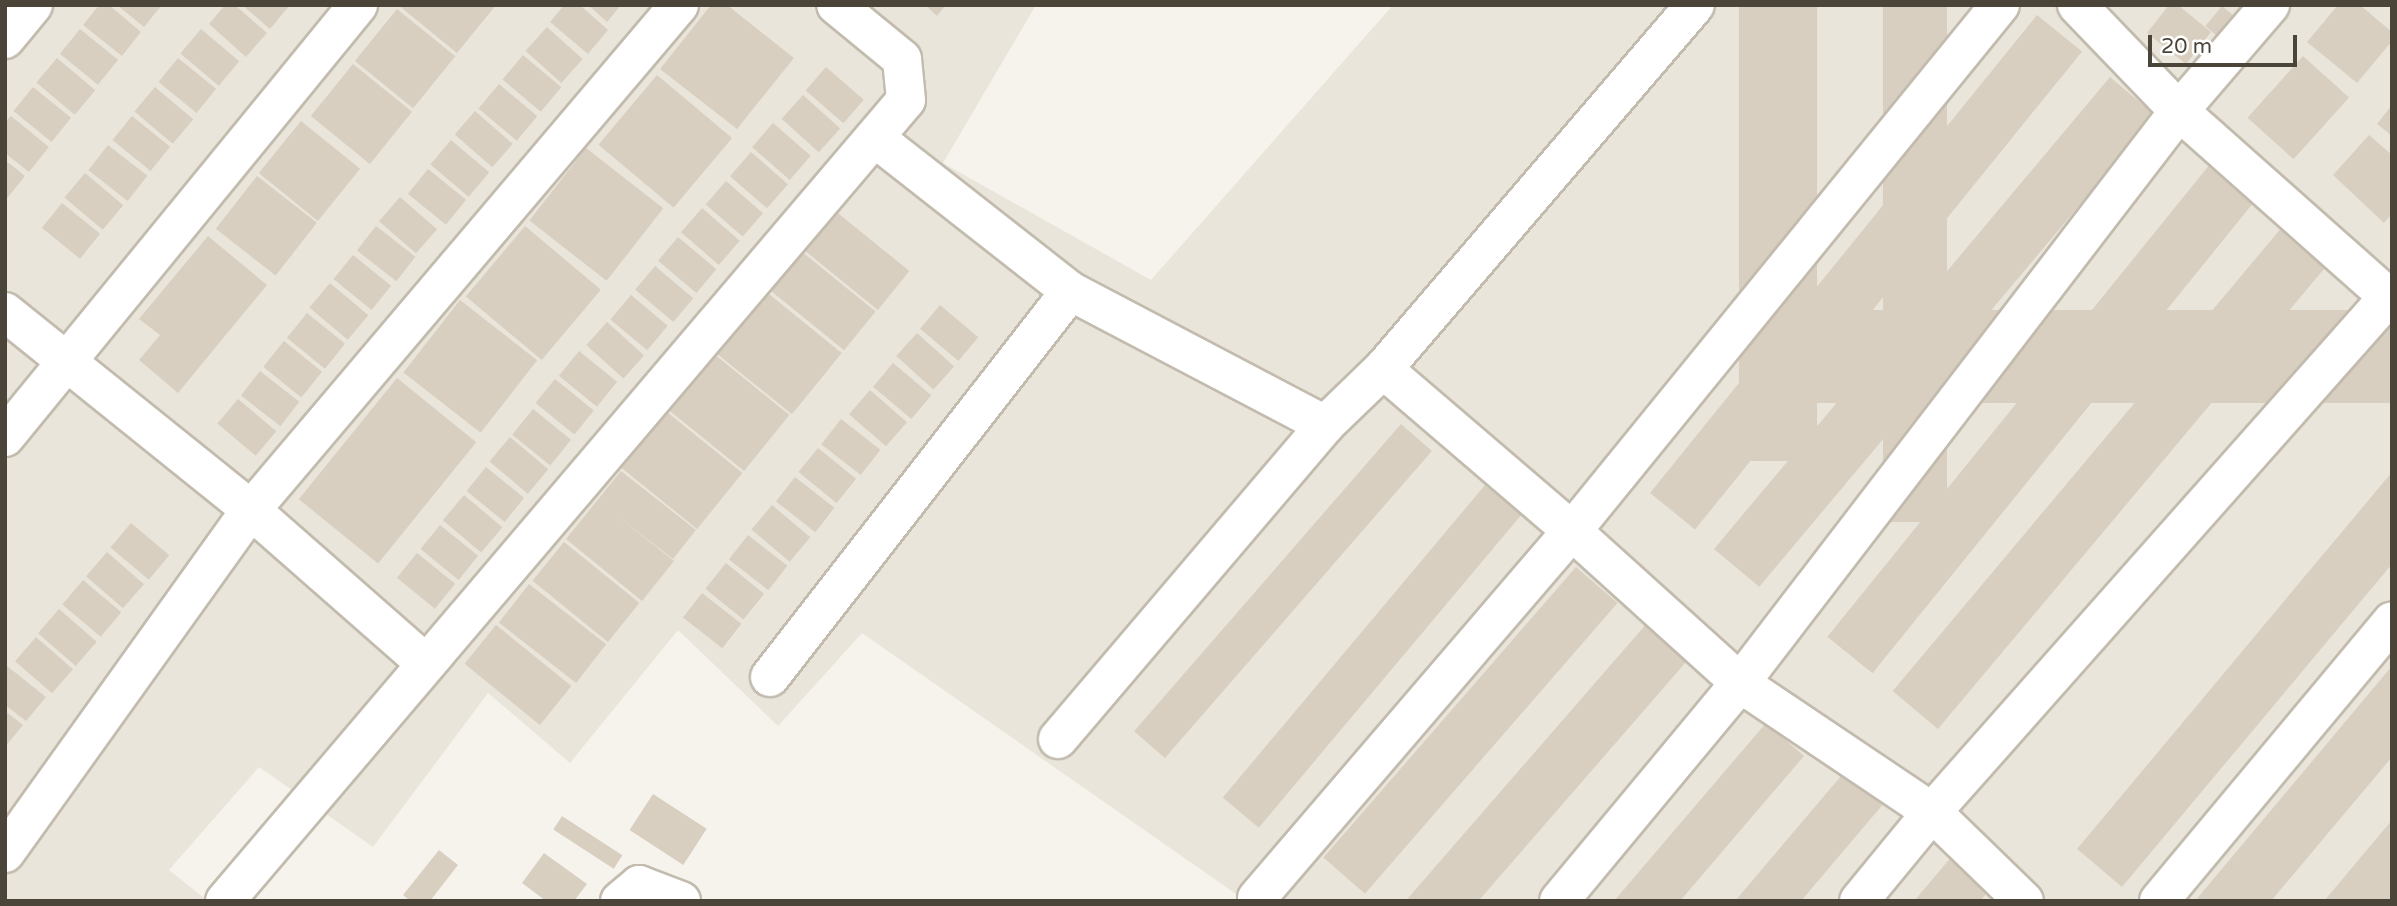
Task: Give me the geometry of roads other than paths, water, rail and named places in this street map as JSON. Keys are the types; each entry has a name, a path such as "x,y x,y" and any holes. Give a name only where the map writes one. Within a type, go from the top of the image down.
{"street":[{"path":"5,39 33,5"},
{"path":"5,438 358,5"},
{"path":"5,853 251,510 679,5"},
{"path":"225,901 906,100 902,59 836,5"},
{"path":"1058,739 1325,425 1383,369 1695,5"},
{"path":"1257,898 1572,531 2000,5"},
{"path":"1859,901 1932,812 2390,297 2179,111 2077,5"},
{"path":"1559,901 1740,683 2179,111 2270,5"},
{"path":"875,138 1070,290 1325,425"},
{"path":"770,677 1070,290"},
{"path":"5,313 251,510 426,664"},
{"path":"1383,369 1572,531 1740,683 1932,812 2024,901"},
{"path":"2159,901 2392,621"},
{"path":"620,901 639,885 681,901"}]}
